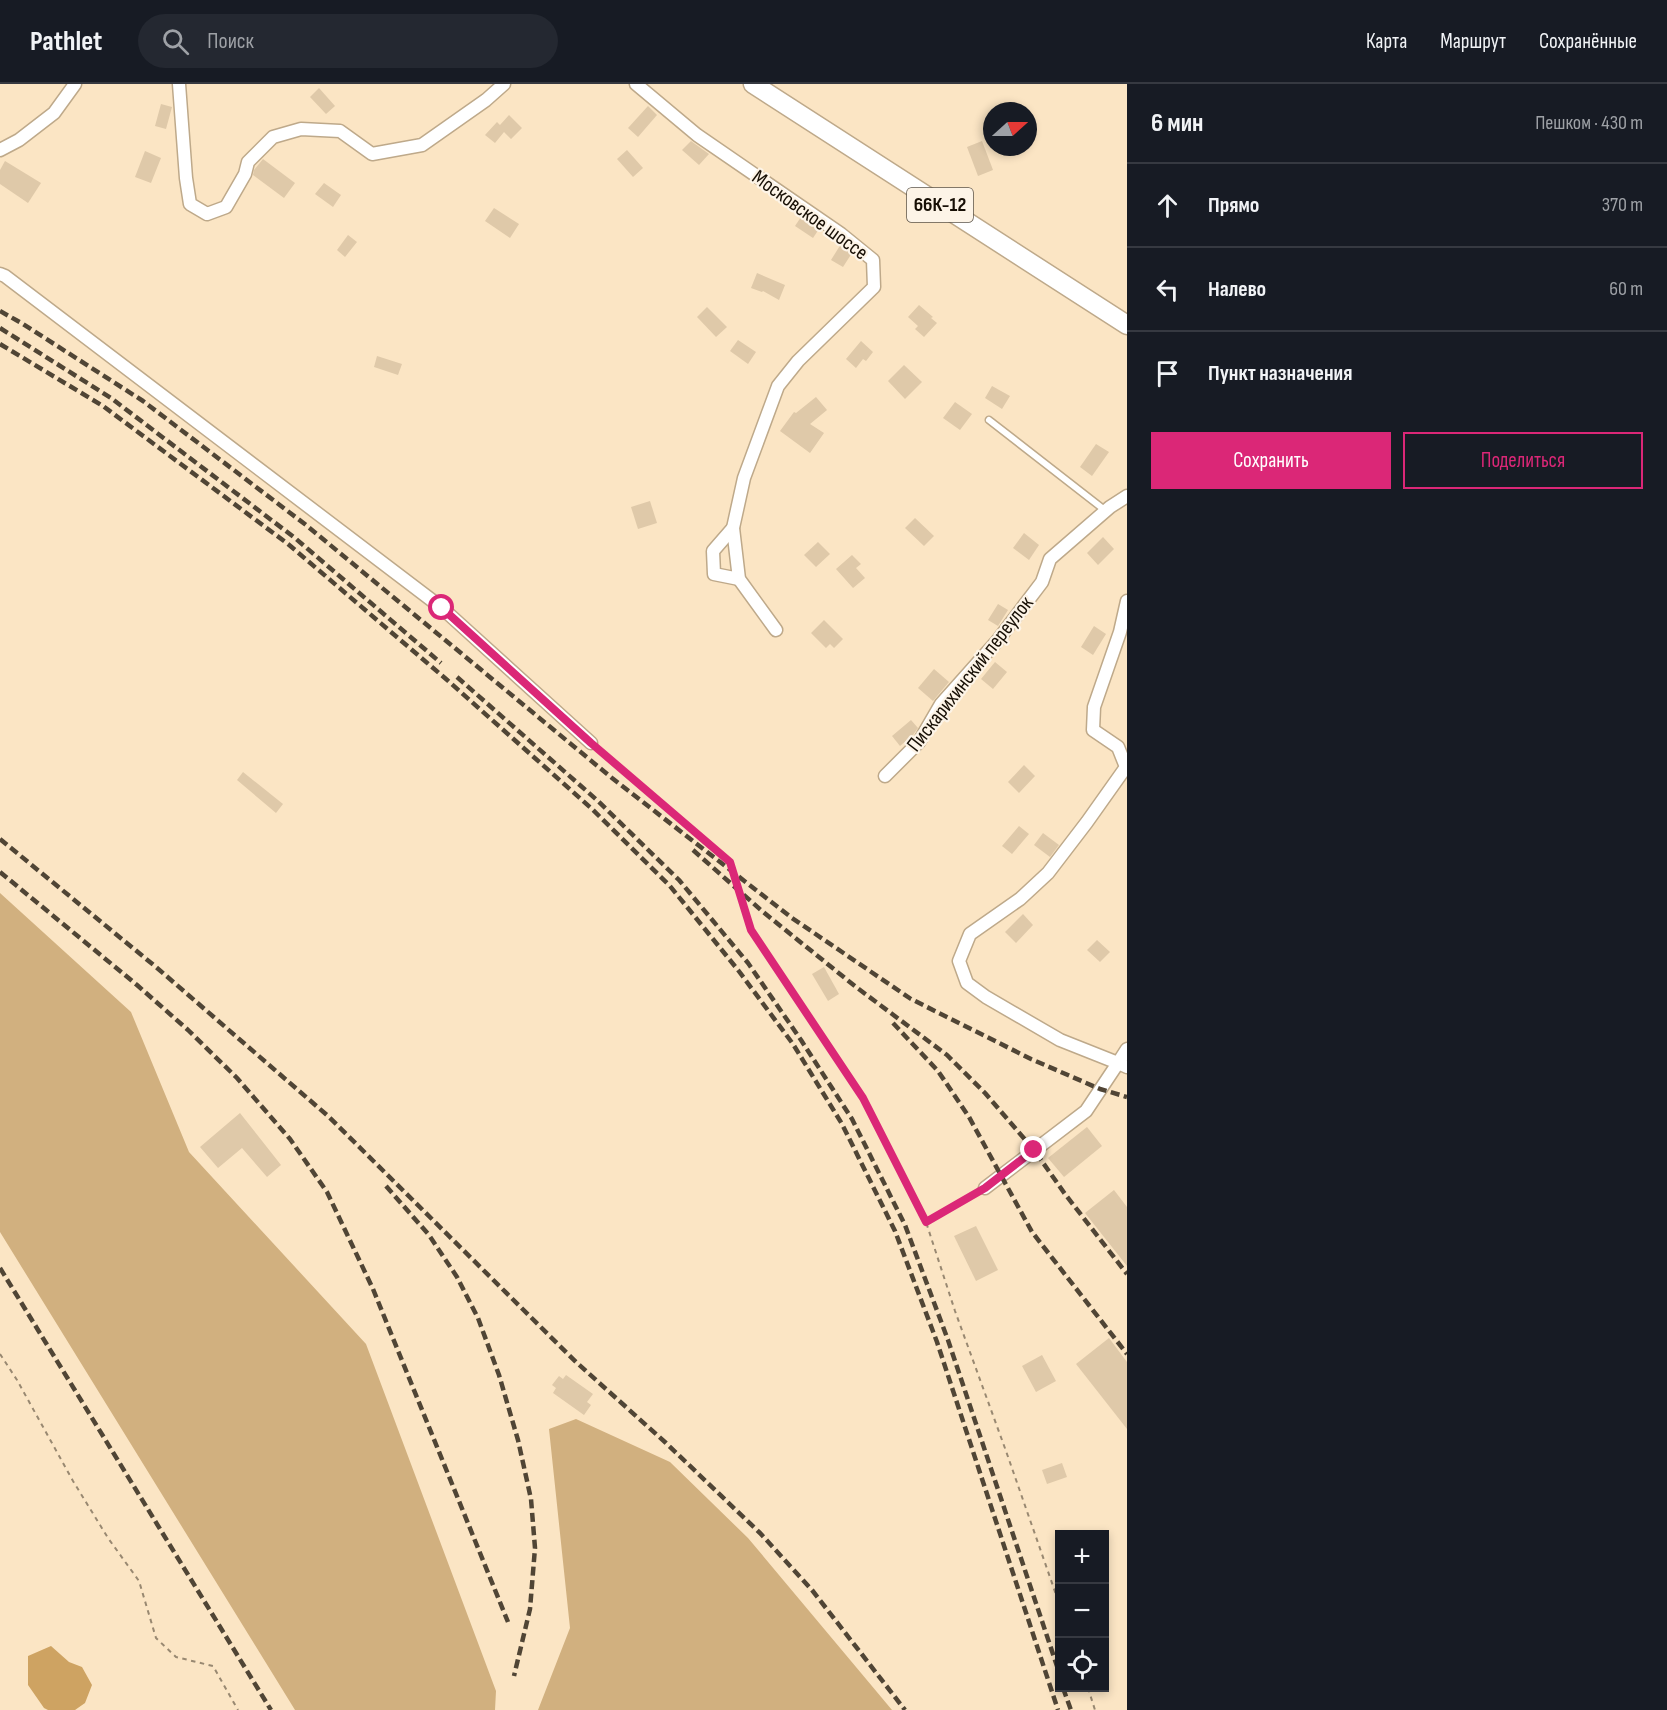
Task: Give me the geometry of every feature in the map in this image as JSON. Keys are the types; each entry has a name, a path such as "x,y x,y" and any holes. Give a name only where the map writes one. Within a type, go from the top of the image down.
{"main road":[{"name":"66К-12","path":"753,84 1127,325"}],"street":[{"path":"0,150 19,140 54,112 75,84"},
{"path":"179,84 190,204 207,214 226,207 245,174 248,162 273,137 301,129 340,130 372,154 422,145 486,100 504,84"},
{"name":"Московское шоссе","path":"636,84 697,135 841,234 873,260 874,287 798,361 778,386 744,478 733,528 739,579 776,630"},
{"path":"0,274 442,608 591,743"},
{"name":"Пискарихинский переулок","path":"885,776 919,742 940,704 998,640 1041,582 1050,559 1127,496"},
{"path":"733,528 713,551 714,574 739,579"},
{"path":"1122,1065 1060,1040 986,997 967,983 959,961 970,934 1020,899 1048,873 1126,767 1118,747 1093,730 1094,707 1120,632 1127,601"},
{"path":"985,1188 1086,1111 1122,1065 1127,1049"}],"lane":[{"path":"989,420 1106,511"}],"path":[{"path":"591,743 730,862 751,930 863,1098 926,1222 1055,1594"},
{"path":"926,1222 985,1188"},
{"path":"0,1354 73,1481 108,1538 139,1581 156,1638 176,1657 213,1666 238,1710"},
{"path":"1089,1692 1095,1710"}],"shaded area":[{"path":"0,893 131,1012 189,1152 366,1344 496,1691 495,1710 295,1710 0,1232"},
{"path":"576,1419 670,1462 748,1538 892,1710 538,1710 570,1628 549,1429"},
{"path":"51,1646 69,1662 82,1667 92,1685 85,1703 75,1710 44,1708 28,1685 28,1656"}],"building":[{"path":"319,88 335,106 326,114 310,97"},
{"path":"161,104 172,107 166,129 155,126"},
{"path":"648,106 657,115 638,137 628,128"},
{"path":"509,115 522,128 511,139 504,132 495,143 485,135 497,122 500,125"},
{"path":"691,141 709,154 699,165 682,150"},
{"path":"982,141 983,156 988,156 993,170 978,176 967,147"},
{"path":"627,150 643,168 633,177 617,159"},
{"path":"145,151 161,158 151,183 135,177"},
{"path":"263,159 295,183 284,198 253,175 254,170"},
{"path":"5,161 41,183 28,203 0,184 0,170"},
{"path":"324,183 341,195 333,207 315,194"},
{"path":"494,208 519,224 510,238 485,221"},
{"path":"801,217 819,229 813,238 795,226"},
{"path":"348,235 357,242 345,257 337,250"},
{"path":"841,244 852,253 843,267 831,260"},
{"path":"757,273 785,285 779,300 763,291 751,288"},
{"path":"919,305 937,323 924,337 915,329 918,326 908,317"},
{"path":"707,307 727,327 716,337 697,317"},
{"path":"738,340 756,352 748,364 730,351"},
{"path":"861,341 873,352 856,368 846,359"},
{"path":"377,356 402,364 398,375 374,367"},
{"path":"904,365 922,382 905,399 888,381"},
{"path":"992,386 1010,396 1002,409 985,398"},
{"path":"816,397 827,410 810,424 824,433 810,453 780,431 794,412 796,413"},
{"path":"955,402 972,414 960,430 943,418"},
{"path":"1096,444 1109,452 1092,476 1080,467"},
{"path":"650,501 657,523 638,529 631,507"},
{"path":"915,518 934,536 924,546 905,528"},
{"path":"1024,533 1039,545 1029,560 1013,548"},
{"path":"1103,537 1114,549 1098,565 1087,553"},
{"path":"818,542 830,554 816,567 804,555"},
{"path":"852,555 861,564 856,568 865,578 853,588 836,569"},
{"path":"998,604 1008,610 998,626 988,620"},
{"path":"824,620 843,639 834,648 830,644 826,648 811,633"},
{"path":"1094,626 1106,634 1093,655 1081,647"},
{"path":"995,662 1007,672 993,689 981,679"},
{"path":"934,669 949,682 933,701 918,688"},
{"path":"911,720 918,728 900,746 892,736"},
{"path":"1024,765 1035,776 1019,793 1008,782"},
{"path":"243,772 283,804 276,813 237,780"},
{"path":"1019,826 1029,834 1012,854 1002,846"},
{"path":"1043,833 1059,845 1050,857 1034,845"},
{"path":"1023,914 1033,925 1016,943 1005,932"},
{"path":"1097,940 1110,952 1100,962 1087,950"},
{"path":"824,967 839,994 828,1001 812,974"},
{"path":"240,1113 281,1165 267,1177 242,1148 218,1168 200,1147"},
{"path":"1087,1127 1102,1146 1064,1177 1048,1158"},
{"path":"1114,1190 1127,1207 1127,1266 1085,1213"},
{"path":"976,1226 998,1270 976,1281 954,1236"},
{"path":"1109,1338 1127,1362 1127,1429 1076,1364"},
{"path":"1042,1355 1056,1381 1036,1392 1022,1366"},
{"path":"566,1375 593,1394 587,1402 591,1405 584,1415 553,1393 556,1388 552,1385 559,1376 563,1379"},
{"path":"1062,1463 1067,1477 1047,1484 1042,1470"}],"railway":[{"path":"0,311 143,401 306,525 612,778 792,918 911,999 1031,1059 1100,1089 1127,1097"},
{"path":"0,328 111,398 295,538 441,663"},
{"path":"0,344 103,406 288,544 446,679 591,808 670,886 738,970 793,1044 842,1124 895,1231 937,1342 1058,1710"},
{"path":"457,677 598,801 679,880 748,963 852,1119 905,1225 948,1340 1055,1660"},
{"path":"0,839 156,967 328,1116 576,1362 666,1443 760,1533 812,1590 905,1710"},
{"path":"693,850 762,911 856,987 947,1055 985,1093 1034,1150 1127,1274"},
{"path":"0,872 188,1030 237,1078 290,1139 327,1192 373,1289 508,1622"},
{"path":"893,1023 938,1071 969,1117 1032,1232 1127,1354"},
{"path":"386,1186 429,1235 457,1277 478,1318 499,1375 518,1440 531,1499 535,1548 530,1609 514,1676"},
{"path":"0,1268 271,1710"},
{"path":"1064,1692 1071,1710"}],"route":[{"path":"442,608 591,743 730,862 751,930 863,1098 926,1222 985,1188 1034,1150"}]}
